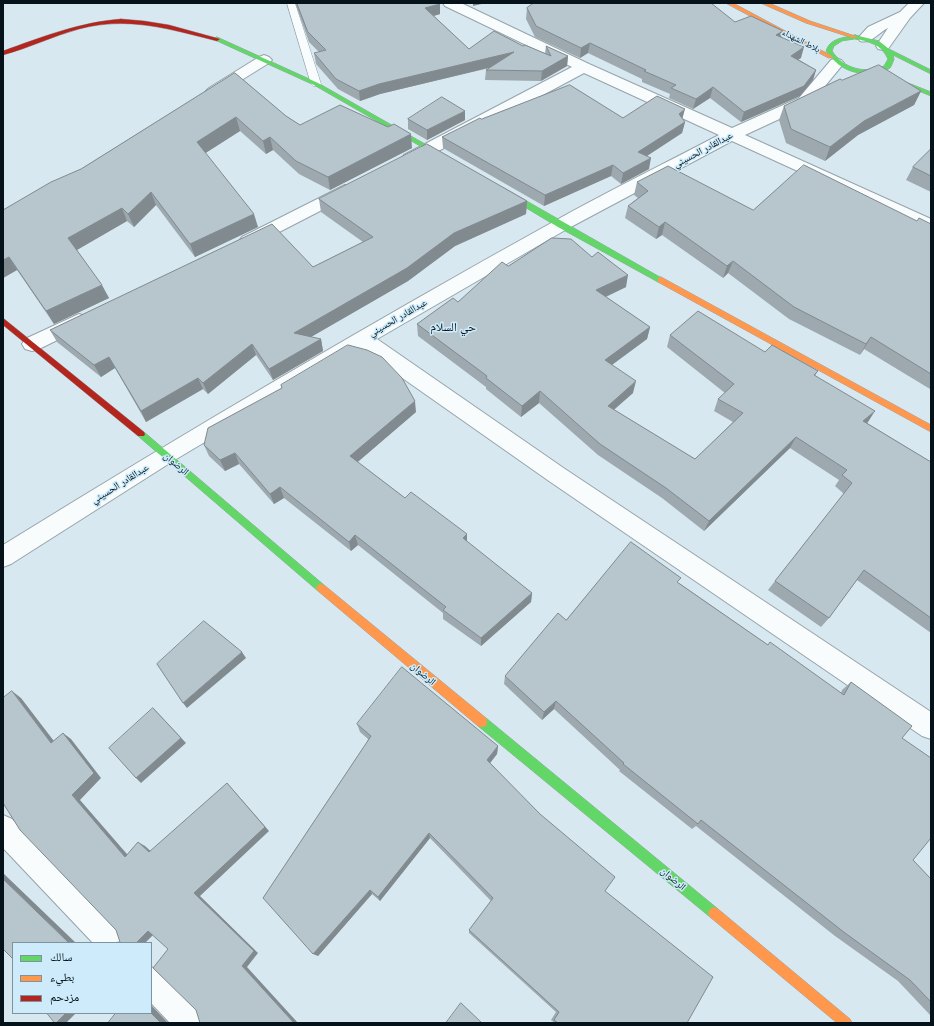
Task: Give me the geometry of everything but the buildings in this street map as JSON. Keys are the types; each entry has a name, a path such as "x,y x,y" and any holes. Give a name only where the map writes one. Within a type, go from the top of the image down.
{"street":[{"name":"بلاط الشهداء","path":"729,3 849,69 868,72"},
{"path":"764,3 790,16 819,27 860,38 886,49 931,72"},
{"path":"886,49 905,15 917,3"},
{"path":"454,4 584,67 931,226"},
{"path":"833,60 829,50 831,45 836,40 860,38 873,30 905,15"},
{"path":"3,53 80,28 120,21 149,24 216,39 316,84 458,164"},
{"path":"868,72 882,70 888,67 891,62 891,57 886,49"},
{"path":"204,97 264,60"},
{"name":"عبدالقادر الحسيني","path":"805,101 833,60"},
{"path":"396,165 584,67"},
{"path":"868,72 903,82 931,94"},
{"name":"عبدالقادر الحسيني","path":"3,557 166,455 362,339 561,225 731,135 868,72"},
{"path":"230,249 359,184"},
{"path":"492,184 561,225 931,429"},
{"path":"32,344 96,314"},
{"name":"الرضوان","path":"3,320 166,455 427,678 598,817 846,1023"},
{"path":"362,339 557,475 931,727"},
{"path":"3,828 113,942"},
{"path":"152,983 190,1023"}],"lane":[{"path":"292,3 316,84"}],"traffic: fast":[{"path":"855,37 877,43 886,49 891,59 887,67 871,72 855,71 847,68 834,58 829,51 831,45 840,40 855,37"},
{"path":"217,39 316,84 450,160"},
{"path":"889,51 931,72"},
{"path":"886,76 931,94"},
{"path":"500,189 561,225 661,280"},
{"path":"141,434 321,588"},
{"path":"482,722 714,913"}],"traffic: slow":[{"path":"729,3 831,57"},
{"path":"764,3 808,22 855,37"},
{"path":"661,280 931,429"},
{"path":"321,588 482,722"},
{"path":"714,913 846,1023"}],"traffic: jam":[{"path":"3,53 61,32 92,24 121,21 132,21 156,25 217,39"},
{"path":"3,321 141,434"}],"district":[{"name":"حي السلام","path":"453,328"}]}
